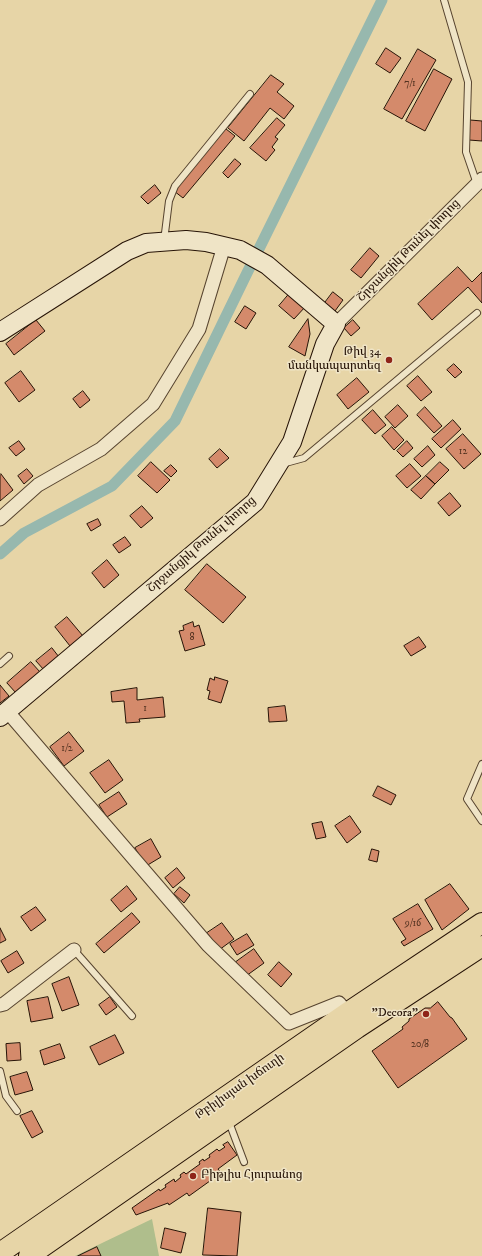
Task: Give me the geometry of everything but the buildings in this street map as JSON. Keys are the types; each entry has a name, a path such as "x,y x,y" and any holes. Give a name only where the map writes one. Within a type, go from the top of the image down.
{"main road":[{"name":"Թբիլիսյան խճուղի","path":"0,1253 347,1013 482,923"},
{"name":"Թբիլիսյան խճուղի","path":"29,1256 357,1028 482,946"}],"street":[{"name":"Շրջանցիկ Թունել փողոց","path":"3,714 255,502 292,442 325,344 336,324 479,182"},
{"path":"0,332 127,251 146,243 186,240 232,248 267,265 336,324"},
{"path":"0,519 38,485 101,449 153,404 199,329 232,248"},
{"path":"3,714 208,946 289,1023 339,1003 347,1013"},
{"path":"0,1005 4,1004 74,950"}],"lane":[{"path":"444,0 468,82 466,152 479,182"},
{"path":"164,241 169,201 175,186 250,94"},
{"path":"277,466 304,458 478,313"},
{"path":"0,664 9,656"},
{"path":"482,764 467,799 482,821"},
{"path":"74,950 132,1016"},
{"path":"0,1071 6,1096 17,1112"},
{"path":"227,1118 244,1162"}],"green space":[{"path":"152,1219 159,1256 75,1256"}],"waterway":[{"path":"0,554 24,533 112,486 175,421 382,0"}],"place":[{"name":"Թիվ 34 մանկապարտեզ","path":"389,360"},
{"name":"\"Decora\"","path":"426,1014"},
{"name":"Բիթլիս Հյուրանոց","path":"193,1176"}]}
